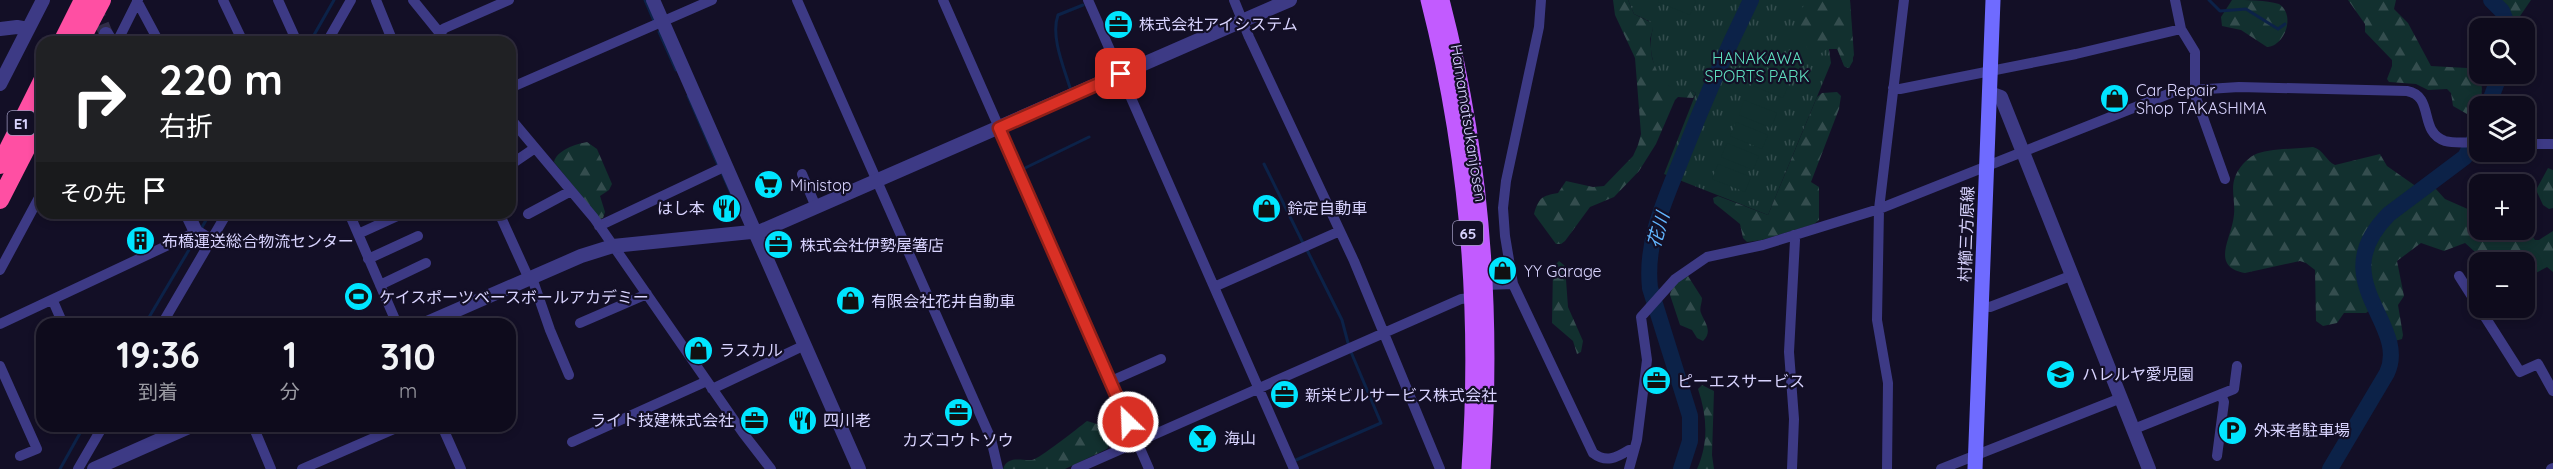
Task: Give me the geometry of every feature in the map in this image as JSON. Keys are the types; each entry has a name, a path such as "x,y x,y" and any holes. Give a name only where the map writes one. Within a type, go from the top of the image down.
{"highway":[{"path":"65,36 83,0"},
{"path":"83,36 102,0"},
{"name":"E1","path":"0,165 36,93"},
{"name":"E1","path":"0,200 36,130"}],"main road":[{"name":"Hamamatsukanjosen","path":"1428,0 1444,71 1467,220 1472,298 1473,393 1470,469"},
{"name":"Hamamatsukanjosen","path":"1442,0 1471,143 1485,285 1487,371 1483,469"},
{"name":"村櫛三方原線","path":"1976,462 1993,0"}],"street":[{"path":"0,84 43,0"},
{"path":"223,0 240,36"},
{"path":"278,0 294,36"},
{"path":"330,36 351,0"},
{"path":"376,0 391,36"},
{"path":"413,0 442,36"},
{"path":"439,32 509,0"},
{"path":"653,0 859,469"},
{"path":"516,85 712,0"},
{"path":"797,0 991,439 998,469"},
{"path":"942,0 1149,469"},
{"path":"1088,0 1294,469"},
{"path":"1234,0 1340,231 1440,469"},
{"path":"439,318 581,256 613,246 756,232 1290,0"},
{"path":"1541,0 1539,27 1504,194 1505,236 1513,284 1593,453 1604,459 1611,459 1629,450 1634,451"},
{"path":"1887,469 1887,383 1877,320 1879,209 1904,0"},
{"path":"2175,0 2181,29 2195,52 2195,96 2225,179"},
{"path":"114,36 137,1 156,36"},
{"path":"0,30 17,27 28,29"},
{"path":"1893,88 1900,89 2076,54 2181,29"},
{"path":"1629,469 1634,451 1647,360 1641,317 1682,273 1707,257 1794,235 1879,209 2169,93 2196,88 2242,87 2413,92 2422,99 2430,128 2438,137 2449,142 2469,142"},
{"path":"1990,93 1996,93 2001,97 2024,151 2149,469"},
{"path":"516,125 599,226 768,468"},
{"path":"2535,144 2553,144"},
{"path":"516,161 535,148"},
{"path":"599,226 726,166"},
{"path":"802,174 816,207"},
{"path":"528,214 572,191"},
{"path":"0,270 36,203"},
{"path":"190,219 196,232 210,241"},
{"path":"165,318 223,219"},
{"path":"352,219 394,318"},
{"path":"358,234 391,219"},
{"path":"502,219 531,278 569,375"},
{"path":"1214,286 1340,231"},
{"path":"0,324 196,232"},
{"path":"1792,469 1794,419 1789,352 1794,235"},
{"path":"368,259 418,236"},
{"path":"380,285 426,263"},
{"path":"1982,306 1990,307 2073,275"},
{"path":"2458,276 2520,372 2538,364 2553,391"},
{"path":"1485,285 1513,284"},
{"path":"580,323 647,294"},
{"path":"1076,469 1461,299 1472,298"},
{"path":"53,301 60,318"},
{"path":"573,442 805,345"},
{"path":"1110,381 1161,358"},
{"path":"0,366 37,448 20,456"},
{"path":"2134,429 2234,389 2236,366"},
{"path":"2217,456 2224,402 2221,394"},
{"path":"1941,469 1976,462 2121,398"},
{"path":"78,469 100,432"},
{"path":"93,469 177,432"},
{"path":"256,432 271,469"},
{"path":"302,469 387,432"},
{"path":"445,432 461,469"}],"green space":[{"path":"1613,0 1628,0 1634,14 1652,23 1650,39 1652,58 1657,71 1669,86 1687,88 1696,93 1693,98 1678,97 1675,100 1656,144 1639,171 1614,197 1590,207 1565,241 1556,244 1534,214 1540,201 1545,196 1558,193 1566,181 1593,187 1604,186 1633,156 1641,134 1635,58 1615,15"},
{"name":"HANAKAWA SPORTS PARK","path":"1628,0 1850,0 1853,61 1849,68 1845,67 1837,49 1829,49 1831,63 1768,215 1664,174 1696,93 1669,86 1663,82 1655,68 1651,51 1653,29 1649,21 1634,14"},
{"path":"1659,0 1696,1 1690,15 1658,2"},
{"path":"1807,0 1850,0 1854,55 1849,68 1844,66 1837,48 1829,48 1818,55 1806,46 1800,35 1796,19"},
{"path":"2232,0 2279,4 2287,15 2283,36 2279,41 2267,47 2241,30 2222,26 2221,17"},
{"path":"2348,0 2396,0 2394,9 2408,23 2431,66 2467,68 2469,84 2481,84 2481,96 2469,96 2467,114 2453,106 2451,93 2447,89 2428,90 2416,84 2389,82 2387,79 2392,60 2365,32 2365,24"},
{"path":"2497,0 2531,0 2519,18 2509,16"},
{"path":"1765,49 1797,62 1791,77 1759,64"},
{"path":"1757,71 1789,84 1783,98 1751,85"},
{"path":"1837,92 1841,96 1839,109 1811,182 1819,187 1819,220 1814,224 1762,240 1747,242 1743,238 1740,224 1714,203 1713,198 1718,196 1768,215 1817,97 1822,93"},
{"path":"1744,100 1777,113 1771,128 1739,115"},
{"path":"1736,122 1768,135 1762,149 1730,136"},
{"path":"587,142 597,149 612,184 609,190 600,196 605,212 603,218 600,219 554,162 563,151"},
{"path":"1727,143 1759,156 1753,170 1721,157"},
{"path":"2313,147 2335,165 2380,154 2387,166 2417,187 2377,221 2364,245 2360,272 2370,310 2366,313 2344,313 2337,323 2323,326 2316,321 2315,270 2306,263 2300,261 2245,273 2229,265 2225,253 2234,213 2233,185 2243,164 2260,153"},
{"path":"1718,164 1751,177 1745,192 1712,179"},
{"path":"2548,168 2553,170 2553,208 2549,209 2543,205 2536,190"},
{"path":"2431,187 2435,188 2445,199 2469,210 2469,240 2539,240 2553,231 2553,272 2547,267 2535,273 2535,252 2475,252 2465,243 2444,251 2421,243 2397,261 2404,296 2398,305 2403,335 2402,339 2395,341 2385,326 2378,308 2370,286 2368,267 2370,251 2376,237 2399,212"},
{"path":"1559,261 1565,266 1568,307 1583,341 1581,352 1577,354 1573,341 1552,323 1553,267"},
{"path":"1688,276 1702,298 1700,311 1708,330 1703,341 1697,338 1692,330 1680,325 1670,295 1676,283"},
{"path":"1702,385 1714,391 1712,455 1714,469 1697,469 1705,439 1705,419 1698,389"},
{"path":"1119,418 1123,423 1107,449 1065,469 1003,469 1011,460 1036,458 1087,421 1100,425"}],"waterway":[{"path":"313,36 334,0"},
{"path":"645,0 654,21"},
{"name":"花川","path":"1681,469 1690,441 1690,416 1650,288 1650,254 1657,222 1668,191 1714,80 1751,0"},
{"path":"2209,0 2220,11 2246,9 2278,29 2285,24"},
{"path":"2491,0 2502,11 2505,18"},
{"path":"1071,91 1059,53 1056,24 1058,15 1083,5"},
{"path":"659,32 676,70"},
{"path":"2492,96 2496,84"},
{"path":"688,96 718,165"},
{"path":"1023,169 1089,137"},
{"path":"2330,469 2387,373 2391,355 2388,336 2365,281 2364,260 2371,238 2389,214 2465,157 2469,149"},
{"path":"1264,164 1303,243"},
{"path":"722,173 736,205"},
{"path":"201,229 207,219"},
{"path":"149,318 196,238"},
{"path":"1307,250 1342,320 1348,343"},
{"path":"1296,460 1381,423 1351,352"},
{"path":"60,469 81,432"}],"tunnel":[{"path":"94,5 106,34"}],"place":[{"name":"株式会社アイシステム","path":"1118,24"},
{"name":"Car Repair Shop TAKASHIMA","path":"2115,99"},
{"name":"Ministop","path":"769,185"},
{"name":"はし本","path":"726,208"},
{"name":"鈴定自動車","path":"1266,208"},
{"name":"布橋運送総合物流センター","path":"141,241"},
{"name":"株式会社伊勢屋箸店","path":"779,245"},
{"name":"YY Garage","path":"1503,271"},
{"name":"ケイスポーツベースボールアカデミー","path":"358,297"},
{"name":"有限会社花井自動車","path":"850,301"},
{"name":"ラスカル","path":"698,350"},
{"name":"ハレルヤ愛児園","path":"2061,374"},
{"name":"ピーエスサービス","path":"1656,381"},
{"name":"新栄ビルサービス株式会社","path":"1284,395"},
{"name":"カズコウトソウ","path":"958,412"},
{"name":"ライト技建株式会社","path":"755,420"},
{"name":"四川老","path":"802,420"},
{"name":"外来者駐車場","path":"2233,430"},
{"name":"海山","path":"1203,438"}],"route":[{"path":"1121,74 999,128 1128,422"}]}
